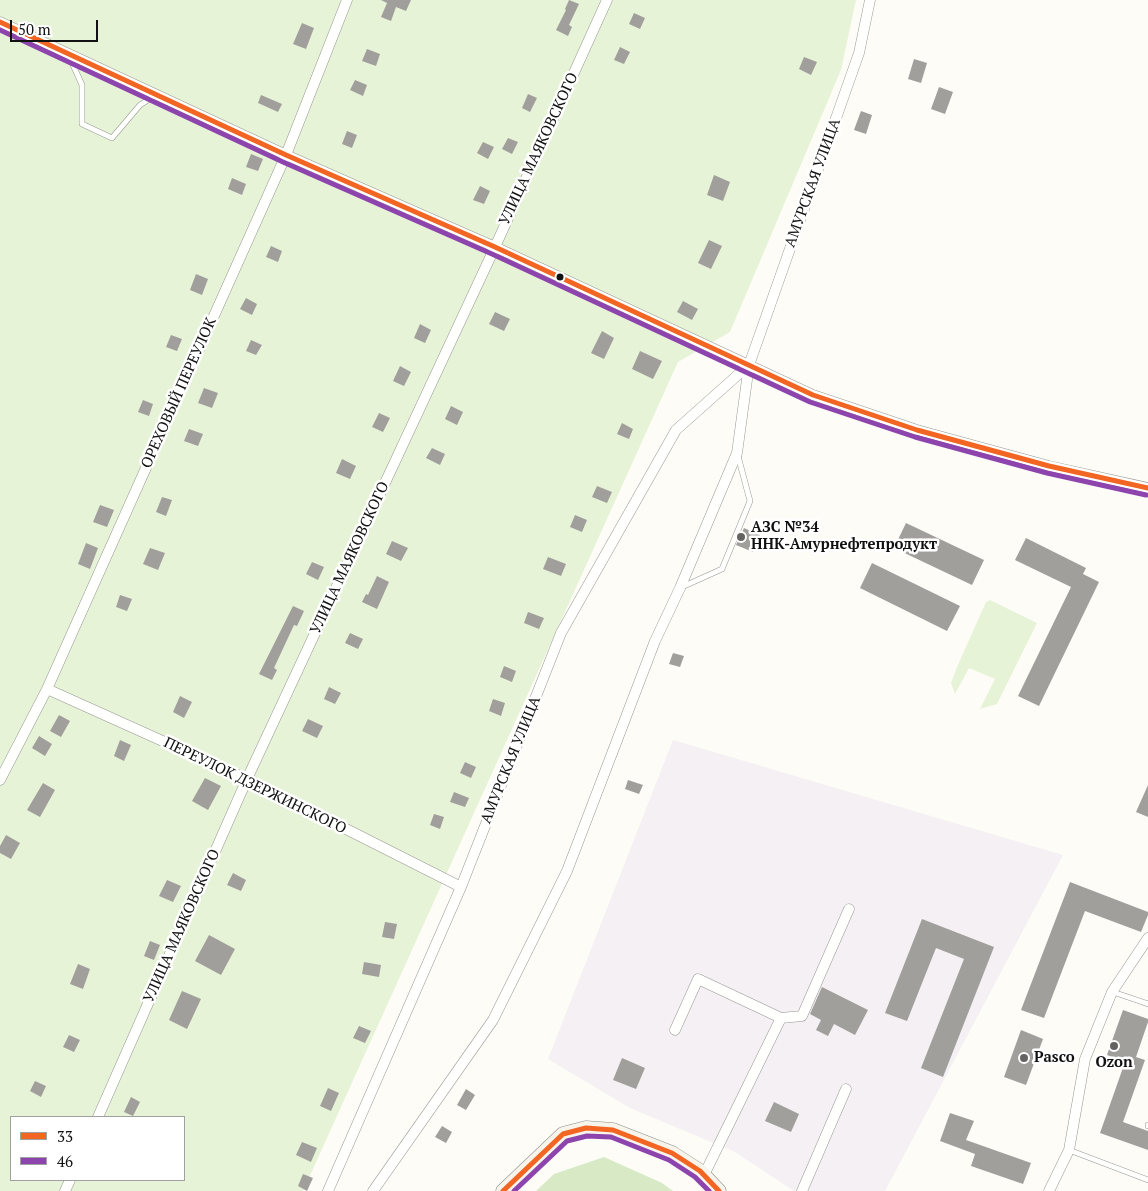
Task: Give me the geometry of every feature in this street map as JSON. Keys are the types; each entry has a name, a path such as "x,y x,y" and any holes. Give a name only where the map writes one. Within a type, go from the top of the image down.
{"main road":[{"path":"503,1191 563,1134 586,1128 613,1130 664,1150 700,1171 718,1191"}],"street":[{"name":"ОРЕХОВЫЙ ПЕРЕУЛОК","path":"0,780 47,689 286,154 347,0"},
{"name":"УЛИЦА МАЯКОВСКОГО","path":"98,1116 247,779 608,0"},
{"name":"АМУРСКАЯ УЛИЦА","path":"373,1191 493,1020 567,871 655,642 737,453 748,365 859,53 870,0"},
{"path":"0,22 286,154 495,247 813,396 917,430 1049,466 1148,488"},
{"name":"АМУРСКАЯ УЛИЦА","path":"328,1191 461,887 561,633 676,430 748,365"},
{"name":"ПЕРЕУЛОК ДЗЕРЖИНСКОГО","path":"47,689 247,779 461,887"},
{"path":"675,1030 698,979 780,1018 802,1016 849,909"},
{"path":"1049,1191 1069,1150 1085,1059 1112,992 1148,938"},
{"path":"704,1175 780,1018"},
{"path":"802,1191 846,1089"}],"lane":[{"path":"67,53 82,85 82,124 112,138 140,104 156,94"},
{"path":"680,588 722,569 750,501 737,453"},
{"path":"1112,992 1148,1004"},
{"path":"1069,1150 1148,1180"}],"shaded area":[{"path":"673,740 1063,855 885,1191 794,1191 735,1152 630,1108 548,1059"}],"green space":[{"path":"0,0 856,0 841,70 730,332 678,362 303,1191 0,1191"},
{"path":"990,600 1037,623 997,704 980,709 995,679 969,668 955,694 951,683 986,602"},
{"path":"604,1157 662,1183 673,1191 536,1191 554,1174"}],"building":[{"path":"381,0 411,0 406,11 396,7 391,21 381,17 387,3"},
{"path":"569,0 579,4 569,25 572,27 568,36 556,30"},
{"path":"634,13 645,18 640,29 629,24"},
{"path":"302,23 314,28 306,49 293,44"},
{"path":"620,47 630,52 624,64 614,60"},
{"path":"367,49 380,54 376,66 362,61"},
{"path":"804,57 817,62 811,75 799,69"},
{"path":"914,59 927,63 921,83 908,79"},
{"path":"355,80 367,85 363,96 350,90"},
{"path":"939,87 953,92 945,114 931,109"},
{"path":"528,94 537,98 530,112 522,108"},
{"path":"261,95 282,104 278,112 258,103"},
{"path":"861,111 872,115 866,134 854,130"},
{"path":"347,131 357,135 352,148 342,144"},
{"path":"508,138 518,142 512,154 502,149"},
{"path":"483,142 494,147 488,159 477,153"},
{"path":"251,154 263,159 258,171 246,167"},
{"path":"714,175 730,182 723,201 707,195"},
{"path":"232,178 246,184 242,195 228,189"},
{"path":"480,186 490,191 484,204 473,200"},
{"path":"709,240 722,246 711,269 698,263"},
{"path":"271,246 282,251 278,262 266,257"},
{"path":"196,274 208,279 202,295 190,290"},
{"path":"246,298 257,304 252,315 240,309"},
{"path":"683,301 698,309 692,320 677,312"},
{"path":"495,312 510,319 504,331 489,324"},
{"path":"420,324 431,330 425,343 414,338"},
{"path":"602,331 614,338 604,359 591,353"},
{"path":"171,335 182,339 177,351 166,347"},
{"path":"251,340 262,345 256,355 246,351"},
{"path":"640,351 662,361 653,379 632,369"},
{"path":"400,366 411,372 404,386 393,381"},
{"path":"204,388 218,393 212,408 198,403"},
{"path":"143,400 153,404 149,416 138,412"},
{"path":"451,406 463,412 457,425 445,419"},
{"path":"379,413 390,418 383,432 372,427"},
{"path":"622,423 633,429 629,439 617,434"},
{"path":"189,429 203,434 198,446 184,441"},
{"path":"432,448 445,454 440,465 426,458"},
{"path":"342,459 356,466 350,479 336,473"},
{"path":"597,486 612,492 607,503 592,497"},
{"path":"162,497 172,500 166,516 156,512"},
{"path":"100,505 114,510 107,527 93,522"},
{"path":"575,515 587,520 582,532 570,527"},
{"path":"906,523 984,560 972,585 894,548"},
{"path":"744,528 760,535 753,552 736,545"},
{"path":"1026,538 1086,568 1083,574 1099,582 1039,706 1018,696 1071,587 1015,560"},
{"path":"392,541 408,548 401,561 386,554"},
{"path":"86,543 98,548 90,569 78,564"},
{"path":"150,548 165,553 158,570 143,564"},
{"path":"548,557 566,564 561,576 543,569"},
{"path":"312,562 324,567 318,580 306,574"},
{"path":"872,563 960,606 947,631 860,588"},
{"path":"377,576 389,582 377,609 362,602 366,594 368,595"},
{"path":"120,595 132,599 127,611 116,607"},
{"path":"293,606 304,611 297,626 294,625 274,668 277,670 272,680 259,674"},
{"path":"528,612 544,618 539,629 524,623"},
{"path":"350,633 363,639 358,649 345,643"},
{"path":"673,653 684,656 680,667 669,664"},
{"path":"504,666 516,671 512,682 500,677"},
{"path":"329,687 341,693 335,704 324,699"},
{"path":"180,696 192,702 184,718 173,712"},
{"path":"493,699 505,703 501,716 489,711"},
{"path":"59,715 70,721 61,737 50,731"},
{"path":"308,719 323,726 317,738 302,731"},
{"path":"39,736 52,744 45,756 32,748"},
{"path":"120,740 131,745 124,761 114,756"},
{"path":"465,762 476,767 471,778 460,773"},
{"path":"205,778 221,786 208,810 192,801"},
{"path":"628,780 643,785 639,794 625,789"},
{"path":"43,783 55,790 40,817 27,810"},
{"path":"1148,785 1148,817 1136,812"},
{"path":"454,792 469,798 465,807 450,802"},
{"path":"434,814 444,817 440,829 430,825"},
{"path":"6,835 20,843 11,859 0,853 0,846"},
{"path":"233,873 246,880 241,891 227,885"},
{"path":"167,880 181,886 173,902 159,896"},
{"path":"1070,882 1148,912 1148,915 1141,932 1085,911 1044,1018 1021,1010"},
{"path":"922,919 994,947 943,1077 921,1068 964,959 936,948 907,1021 885,1013"},
{"path":"385,922 397,924 394,939 382,937"},
{"path":"209,935 235,949 221,975 195,961"},
{"path":"150,941 160,945 154,960 144,956"},
{"path":"364,962 381,965 379,977 362,974"},
{"path":"78,964 90,969 83,989 70,984"},
{"path":"822,987 868,1010 855,1035 834,1024 828,1036 816,1030 821,1020 810,1014"},
{"path":"182,991 201,999 187,1029 169,1020"},
{"path":"1123,1010 1148,1019 1136,1057 1145,1060 1123,1122 1148,1131 1148,1150 1100,1133 1125,1062 1107,1055"},
{"path":"359,1026 371,1031 365,1043 353,1038"},
{"name":"Pasco","path":"1021,1030 1043,1039 1026,1085 1004,1077"},
{"path":"69,1035 80,1040 74,1052 63,1047"},
{"path":"622,1058 645,1068 636,1089 613,1080"},
{"path":"35,1081 46,1086 41,1097 30,1091"},
{"path":"328,1088 339,1093 331,1111 320,1106"},
{"path":"466,1089 475,1095 466,1110 457,1105"},
{"path":"131,1097 140,1102 133,1116 124,1112"},
{"path":"774,1102 799,1114 791,1132 765,1121"},
{"path":"950,1113 974,1121 966,1140 1031,1163 1023,1184 971,1166 975,1154 940,1141"},
{"path":"442,1126 452,1132 446,1143 435,1137"},
{"path":"302,1142 317,1148 311,1162 296,1155"},
{"path":"303,1174 313,1178 307,1191 298,1186"}],"transit line":[{"name":"33","path":"0,22 286,155 495,247 813,395 917,430 1049,466 1148,488"},
{"name":"46","path":"0,30 283,162 492,254 810,402 915,437 1047,473 1146,495"},
{"name":"33","path":"503,1191 563,1134 586,1128 613,1130 672,1153 700,1171 719,1191"},
{"name":"46","path":"514,1191 567,1141 587,1136 611,1137 669,1160 695,1177 709,1191"}],"place":[{"name":"АЗС №34 ННК-Амурнефтепродукт","path":"741,537"},
{"name":"Ozon","path":"1114,1046"},
{"name":"Pasco","path":"1024,1058"}]}
